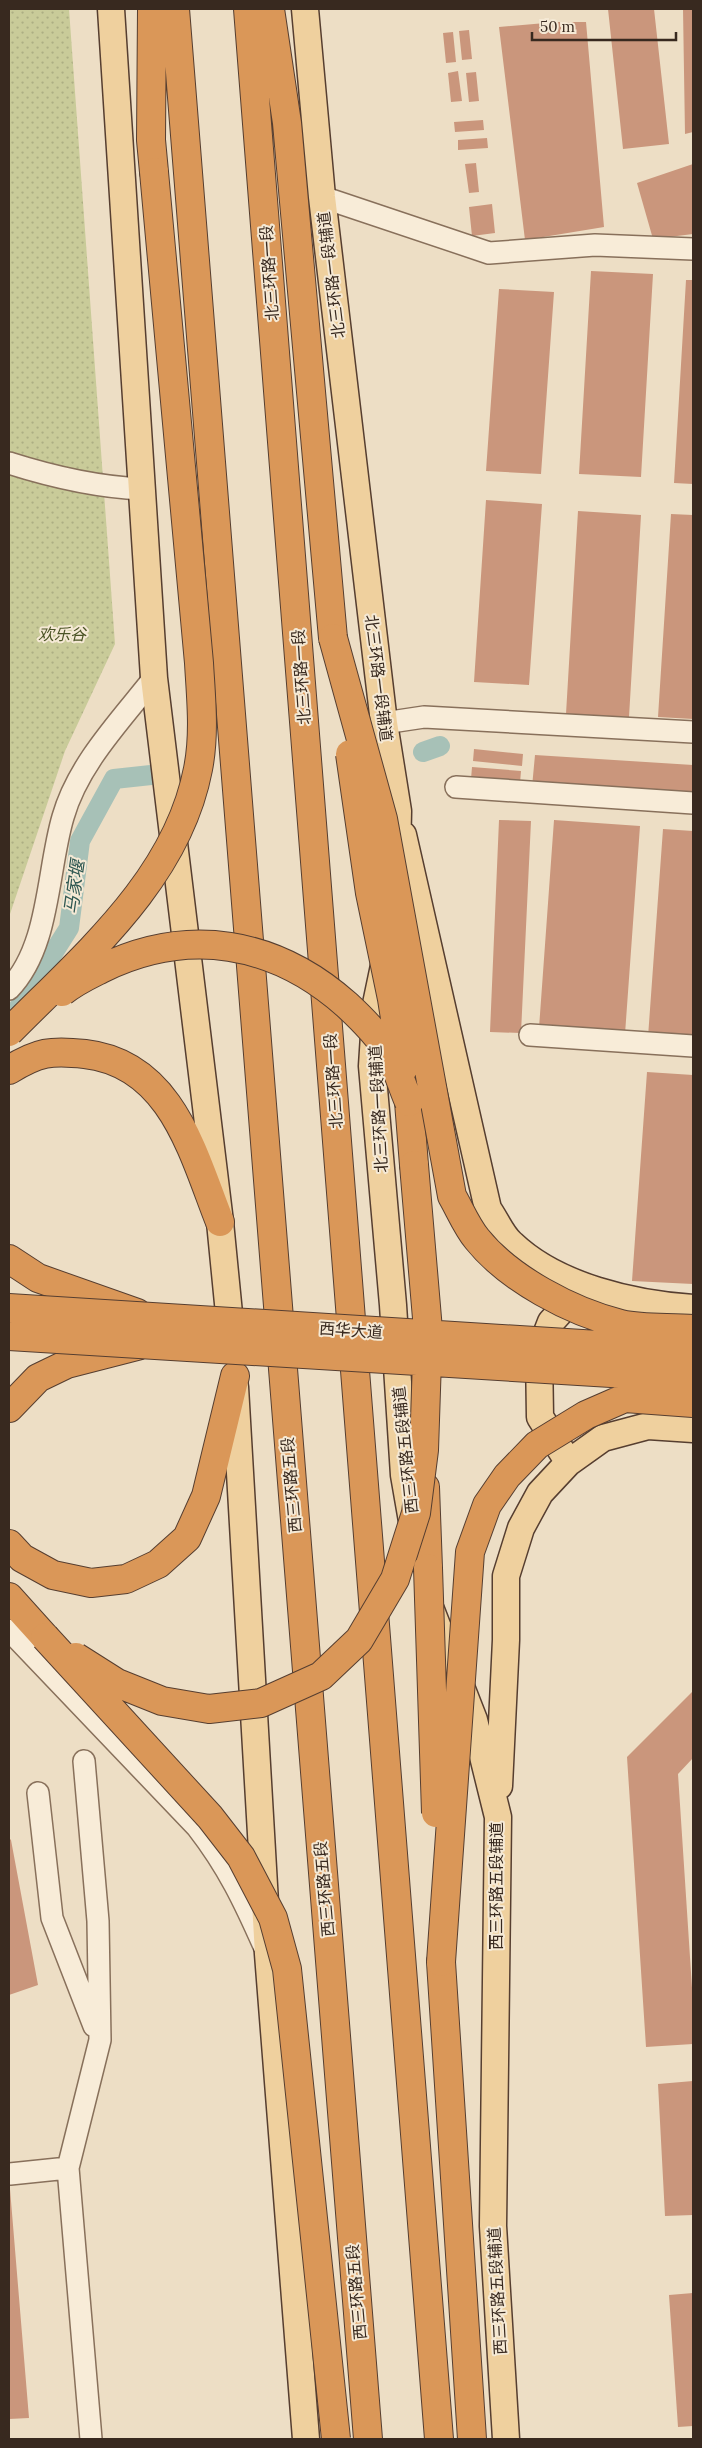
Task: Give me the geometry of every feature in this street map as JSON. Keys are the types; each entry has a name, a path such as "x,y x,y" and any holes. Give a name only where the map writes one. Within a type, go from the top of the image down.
{"highway":[{"path":"9,1033 110,929 155,872 183,821 198,768 203,719 200,663 151,140 152,9"},
{"name":"西三环路五段","path":"174,9 368,2439"},
{"name":"北三环路一段","path":"248,9 439,2439"},
{"path":"270,9 288,123 333,638 370,893 392,999 409,1102 428,1330 424,1450 441,1962 472,2439"},
{"path":"333,638 383,818 452,1196 477,1239 504,1266 538,1289 578,1309 693,1346"},
{"path":"9,1033 72,984 112,964 145,951 194,945 231,946 270,956 303,971 333,993 358,1015 389,1052 409,1102"},
{"path":"9,1070 31,1056 62,1052 95,1055 130,1068 157,1090 179,1120 220,1222"},
{"path":"9,1259 38,1278 148,1317"},
{"name":"西华大道","path":"9,1308 693,1351"},
{"path":"622,1324 693,1329"},
{"name":"西华大道","path":"9,1336 693,1378"},
{"path":"9,1408 38,1378 67,1364 144,1344"},
{"path":"9,1544 22,1558 54,1575 91,1583 126,1579 158,1564 187,1538 206,1496 235,1376"},
{"path":"441,1962 470,1552 487,1505 507,1476 537,1445 586,1415 625,1398 693,1383"},
{"path":"625,1398 693,1403"},
{"path":"45,1637 118,1683 162,1701 209,1709 261,1703 321,1676 359,1640 395,1580 416,1513 424,1450"},
{"path":"9,1597 210,1816 241,1857 273,1918 287,1969 336,2439"}],"main road":[{"path":"111,9 154,678 220,1222 235,1376 268,1954 306,2439"},
{"name":"北三环路一段辅道","path":"305,9 322,197 384,723 398,811 396,887 389,944 376,1004 372,1066 395,1346"},
{"path":"398,811 488,1209 511,1244 542,1267 584,1286 624,1299 662,1306 693,1308"},
{"path":"568,1463 540,1417 539,1353 551,1322 584,1286"},
{"name":"西三环路五段辅道","path":"395,1346 404,1475 423,1590 474,1720 498,1817 493,2226 506,2439"},
{"path":"498,1817 506,1640 506,1576 521,1528 540,1493 568,1463 602,1438 648,1426 693,1430"}],"street":[{"path":"322,197 489,253 595,245 693,249"},
{"path":"9,463 43,474 104,488 142,489"},
{"path":"9,989 32,954 63,816 76,784 98,750 154,678"},
{"path":"384,723 424,717 693,732"},
{"path":"456,787 693,803"},
{"path":"530,1035 693,1046"},
{"path":"9,1630 197,1826 221,1858 239,1890 268,1954"},
{"path":"84,1760 98,1921 100,2040 68,2168 91,2439"},
{"path":"38,1793 52,1918 100,2040"},
{"path":"10,2174 68,2168"}],"green space":[{"name":"欢乐谷","path":"9,9 69,9 115,644 65,751 9,917"}],"building":[{"path":"608,9 654,9 669,144 623,149"},
{"path":"683,9 693,9 693,132 685,134"},
{"path":"557,22 586,22 604,227 525,240 499,27"},
{"path":"469,30 472,59 462,60 459,31"},
{"path":"453,32 456,62 446,63 443,33"},
{"path":"458,71 462,101 451,102 448,73"},
{"path":"476,72 479,101 469,102 466,73"},
{"path":"483,120 484,130 455,132 454,122"},
{"path":"487,138 488,148 458,150 458,140"},
{"path":"476,163 479,192 469,193 465,164"},
{"path":"693,164 693,234 653,239 637,183"},
{"path":"492,204 495,233 472,236 469,207"},
{"path":"591,271 653,274 641,477 579,474"},
{"path":"686,280 693,280 693,484 674,483"},
{"path":"499,289 554,292 541,474 486,471"},
{"path":"486,500 542,504 529,685 474,682"},
{"path":"578,511 641,515 629,717 566,714"},
{"path":"671,514 693,515 693,719 658,717"},
{"path":"474,749 523,754 522,766 473,761"},
{"path":"535,755 693,765 693,797 532,787"},
{"path":"472,767 521,771 520,783 471,779"},
{"path":"499,820 531,821 521,1033 490,1032"},
{"path":"554,820 640,826 625,1034 539,1028"},
{"path":"663,829 693,831 693,1040 648,1037"},
{"path":"647,1072 693,1075 693,1284 632,1281"},
{"path":"693,1691 693,1758 678,1774 693,2003 693,2044 646,2047 627,1757"},
{"path":"9,1838 11,1840 38,1985 9,1995"},
{"path":"693,2081 693,2215 665,2216 658,2084"},
{"path":"9,2177 29,2418 9,2419"},
{"path":"693,2293 693,2426 678,2427 669,2295"}],"waterway":[{"name":"马家堰","path":"423,752 440,746"},
{"name":"马家堰","path":"12,1018 69,928 80,841 114,779 151,775"}]}
